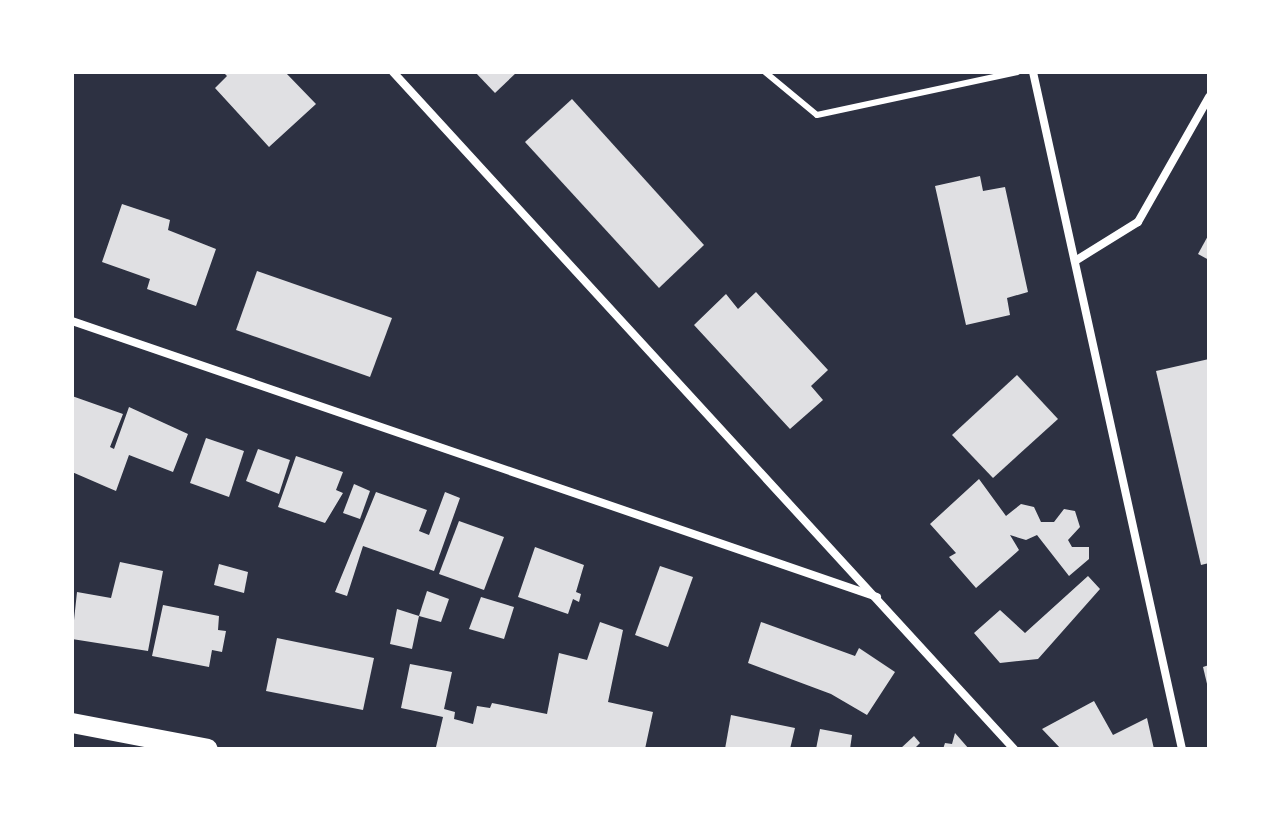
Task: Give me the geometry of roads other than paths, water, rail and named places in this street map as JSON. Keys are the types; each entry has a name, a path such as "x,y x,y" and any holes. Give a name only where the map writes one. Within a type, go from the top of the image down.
{"main road":[{"path":"72,723 208,749"}],"street":[{"path":"393,72 879,597 1014,749"},
{"path":"1033,72 1182,749"},
{"path":"1075,261 1138,222 1209,97"},
{"path":"72,321 879,597"}],"lane":[{"path":"765,72 817,115 1017,72"}]}
